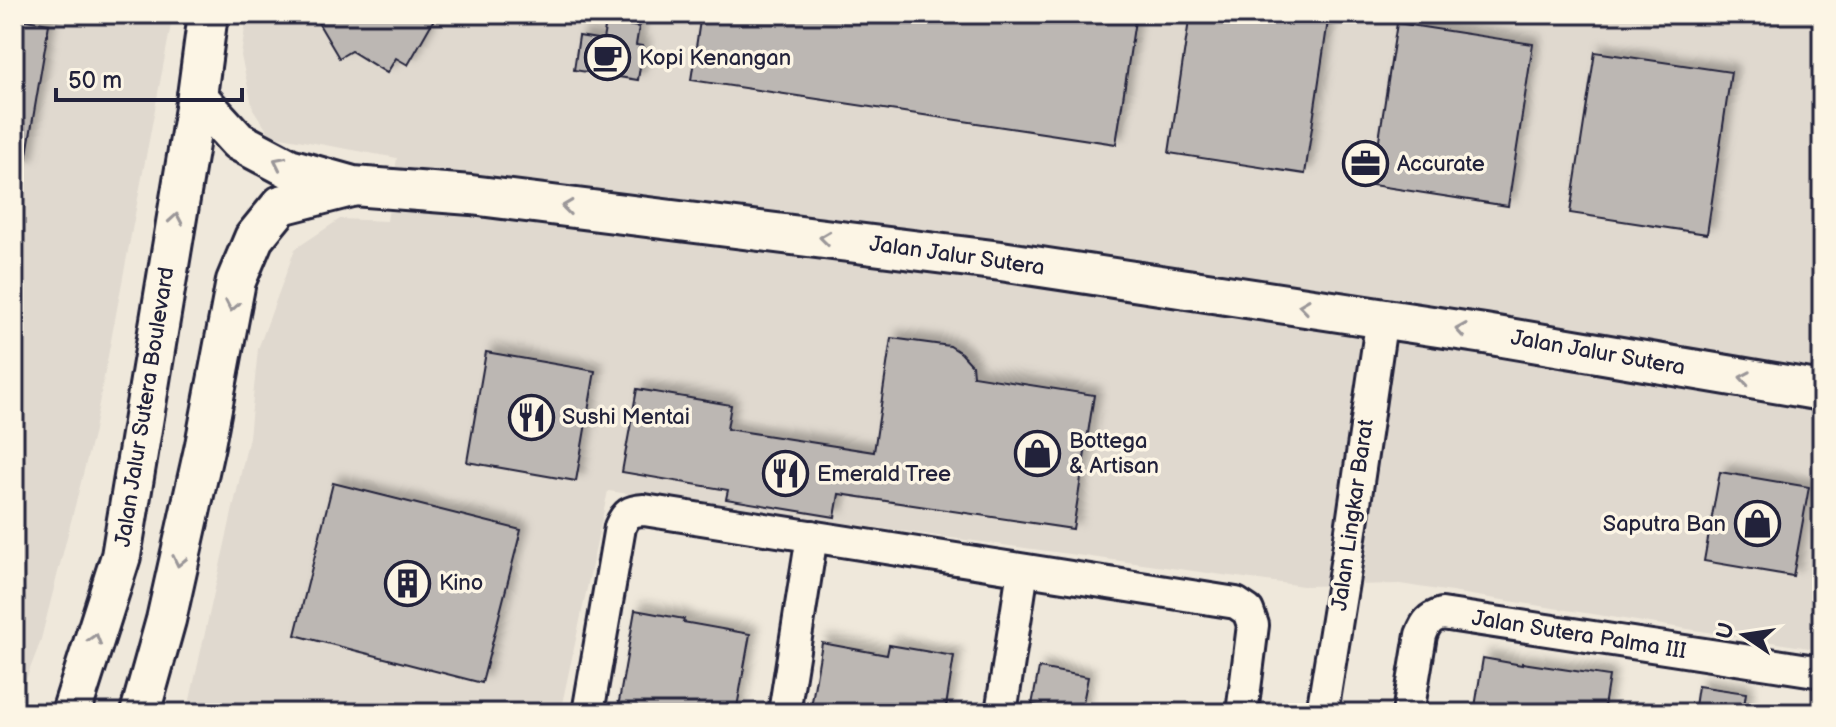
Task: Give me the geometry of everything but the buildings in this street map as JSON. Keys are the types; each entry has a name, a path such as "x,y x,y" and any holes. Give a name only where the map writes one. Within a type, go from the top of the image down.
{"main road":[{"path":"197,96 208,14"},
{"name":"Jalan Jalur Sutera","path":"197,96 238,141 289,168 353,186 471,195 873,244 1382,317 1822,391"},
{"name":"Jalan Jalur Sutera Boulevard","path":"71,713 121,556 197,96"},
{"path":"140,713 166,620 205,445 236,281 254,238 281,205 353,186"}],"street":[{"name":"Jalan Lingkar Barat","path":"1322,713 1382,317"},
{"path":"588,711 620,527 624,516 631,511 644,510 1236,603 1248,611 1253,625 1242,713"},
{"path":"784,713 812,536"},
{"path":"1001,713 1023,570"},
{"name":"Jalan Sutera Palma III","path":"1408,713 1425,623 1442,614 1822,672"}],"shaded area":[{"path":"14,14 173,14 93,435 40,643 14,710"},
{"path":"247,14 1822,14 1822,650 1400,584 1303,586 608,491 560,713 187,713 249,437 258,349 295,249 340,219 387,221 397,158 270,135 253,109 241,56"}],"place":[{"name":"Kopi Kenangan","path":"608,58"},
{"name":"Accurate","path":"1366,164"},
{"name":"Sushi Mentai","path":"531,417"},
{"name":"Bottega & Artisan","path":"1038,454"},
{"name":"Emerald Tree","path":"786,474"},
{"name":"Saputra Ban","path":"1757,524"},
{"name":"Kino","path":"408,583"}]}
